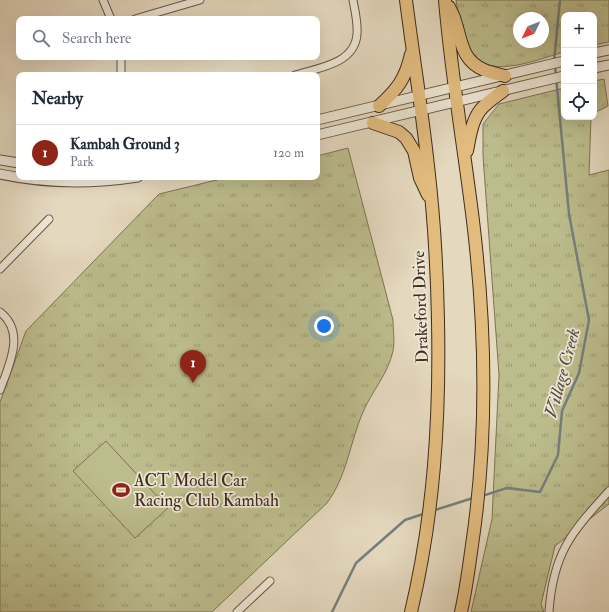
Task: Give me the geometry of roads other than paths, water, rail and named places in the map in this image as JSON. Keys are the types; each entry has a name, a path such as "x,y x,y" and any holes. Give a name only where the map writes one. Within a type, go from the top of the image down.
{"highway":[{"name":"Drakeford Drive","path":"406,0 432,204 437,276 439,369 437,433 432,494 411,612"},
{"path":"446,0 456,22 461,44 467,56 480,68 505,76"},
{"path":"446,0 449,42 478,268 484,378 481,469 477,515 461,612"},
{"path":"379,106 391,96 400,85 408,66 412,47"},
{"path":"465,160 471,129 477,116 483,107 503,91"},
{"path":"373,123 399,132 411,144 416,157 420,178 432,204"}],"street":[{"path":"103,0 110,16"},
{"path":"145,16 200,0"},
{"path":"305,72 336,63 349,53 357,34 353,0"},
{"path":"597,53 609,50"},
{"path":"121,72 122,60"},
{"path":"320,119 561,62"},
{"path":"597,67 609,65"},
{"path":"320,135 561,77"},
{"path":"0,160 16,163"},
{"path":"0,174 16,178"},
{"path":"34,180 52,182 99,182 108,180"},
{"path":"0,268 49,218"},
{"path":"0,312 5,316 11,326 14,342 13,354 0,390"},
{"path":"549,612 552,583 561,553 571,534 609,491"},
{"path":"237,612 270,581"}],"waterway":[{"name":"Village Creek","path":"554,61 560,0"},
{"name":"Village Creek","path":"482,496 507,488 540,492 558,455 562,411 579,373 589,320 569,214 555,66"},
{"name":"Village Creek","path":"432,511 473,498"},
{"name":"Village Creek","path":"332,612 356,563 405,520 426,513"}],"place":[{"name":"Kambah Ground 3","path":"193,383"},
{"name":"ACT Model Car Racing Club Kambah","path":"121,490"}]}
